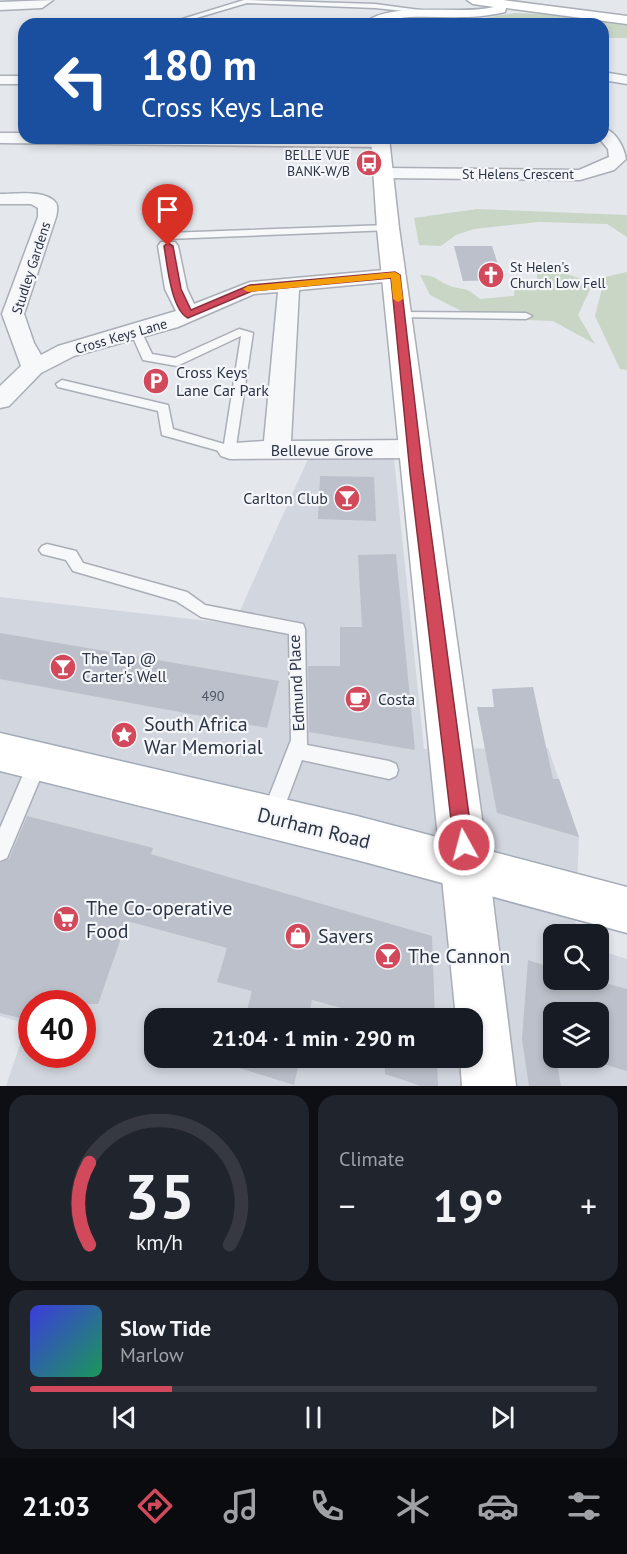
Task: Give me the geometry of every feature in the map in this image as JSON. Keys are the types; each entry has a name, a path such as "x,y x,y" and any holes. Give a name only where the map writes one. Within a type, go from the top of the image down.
{"street":[{"path":"0,6 42,5 47,0"},
{"path":"473,0 627,20"},
{"path":"381,18 397,14 484,14 507,4"},
{"path":"609,77 627,80"},
{"path":"0,80 18,80"},
{"path":"0,138 18,138"},
{"name":"St Helens Crescent","path":"383,173 580,175 608,166 618,159 616,148 609,140"},
{"path":"381,144 388,228 466,869 489,1086"},
{"name":"Studley Gardens","path":"0,199 43,201 48,205 47,217 8,306 31,358 33,368"},
{"path":"168,241 176,289 188,315"},
{"name":"Cross Keys Lane","path":"0,399 33,368 66,351 137,333 188,315 250,288 395,275"},
{"path":"277,450 289,283"},
{"name":"Bellevue Grove","path":"230,450 414,449"},
{"name":"Durham Road","path":"0,752 271,817 627,910"}],"lane":[{"path":"189,18 247,1 375,6 457,15"},
{"path":"168,241 388,228"},
{"path":"400,315 526,316"},
{"path":"62,384 164,408 167,432 230,450 247,333 238,332 177,362 147,357 137,333"},
{"name":"Edmund Place","path":"47,550 71,555 78,567 181,596 201,611 297,629 300,740 271,817"},
{"path":"297,751 389,770"},
{"path":"0,850 39,760"}],"shaded area":[{"path":"308,459 394,459 424,749 548,748 579,837 575,924 543,924 543,990 609,990 609,953 627,959 627,1086 6,1086 18,1051 18,1068 96,1068 96,990 18,990 18,1021 0,1016 0,597 234,624"}],"green space":[{"path":"515,13 575,18 485,18"},
{"path":"609,23 627,25 627,38 609,38"},
{"path":"477,209 627,215 627,237 607,224 539,222 474,229 456,235 441,246 419,245 414,218"},
{"path":"537,271 564,273 593,283 578,315 595,344 553,321 475,318 430,295 420,275 433,277 453,287 467,290 480,299 514,296 515,285 537,283"},
{"path":"627,272 627,370 620,369 595,316 605,277"}],"building":[{"name":"St Helen's Church Low Fell","path":"454,246 492,246 503,280 463,281"},
{"name":"Carlton Club","path":"320,476 374,477 376,521 318,519"},
{"path":"396,554 415,750 309,732 308,666 340,666 340,627 362,627 358,555"},
{"path":"0,633 279,681 267,728 0,679"},
{"path":"533,687 553,779 559,779 579,837 497,813 477,707 494,707 492,689"},
{"path":"27,816 153,848 151,854 432,936 435,1008 342,1008 312,1000 310,1008 248,1008 252,991 217,982 227,948 127,921 98,1004 96,1004 96,990 18,990 18,1018 0,1013 0,863 9,859"},
{"path":"528,960 543,965 543,990 609,990 609,984 627,989 627,1071 609,1066 609,1002 543,1002 543,1068 558,1068 561,1086 529,1086 522,1039"},
{"path":"239,1068 298,1068 294,1085"},
{"path":"385,1068 437,1068 438,1086 421,1086 385,1074"}],"slow traffic":[{"path":"248,289 289,283 395,275 398,299"}],"place":[{"name":"BELLE VUE BANK-W/B","path":"369,163"},
{"name":"St Helen's Church Low Fell","path":"491,275"},
{"name":"Cross Keys Lane Car Park","path":"156,381"},
{"name":"Carlton Club","path":"347,498"},
{"name":"The Tap @ Carter's Well","path":"63,667"},
{"name":"Costa","path":"358,699"},
{"name":"South Africa War Memorial","path":"124,735"},
{"name":"The Co-operative Food","path":"66,919"},
{"name":"Savers","path":"298,936"},
{"name":"The Cannon","path":"388,956"}],"route":[{"path":"168,246 176,289 188,315 250,288 395,275 417,473 464,845"}]}
